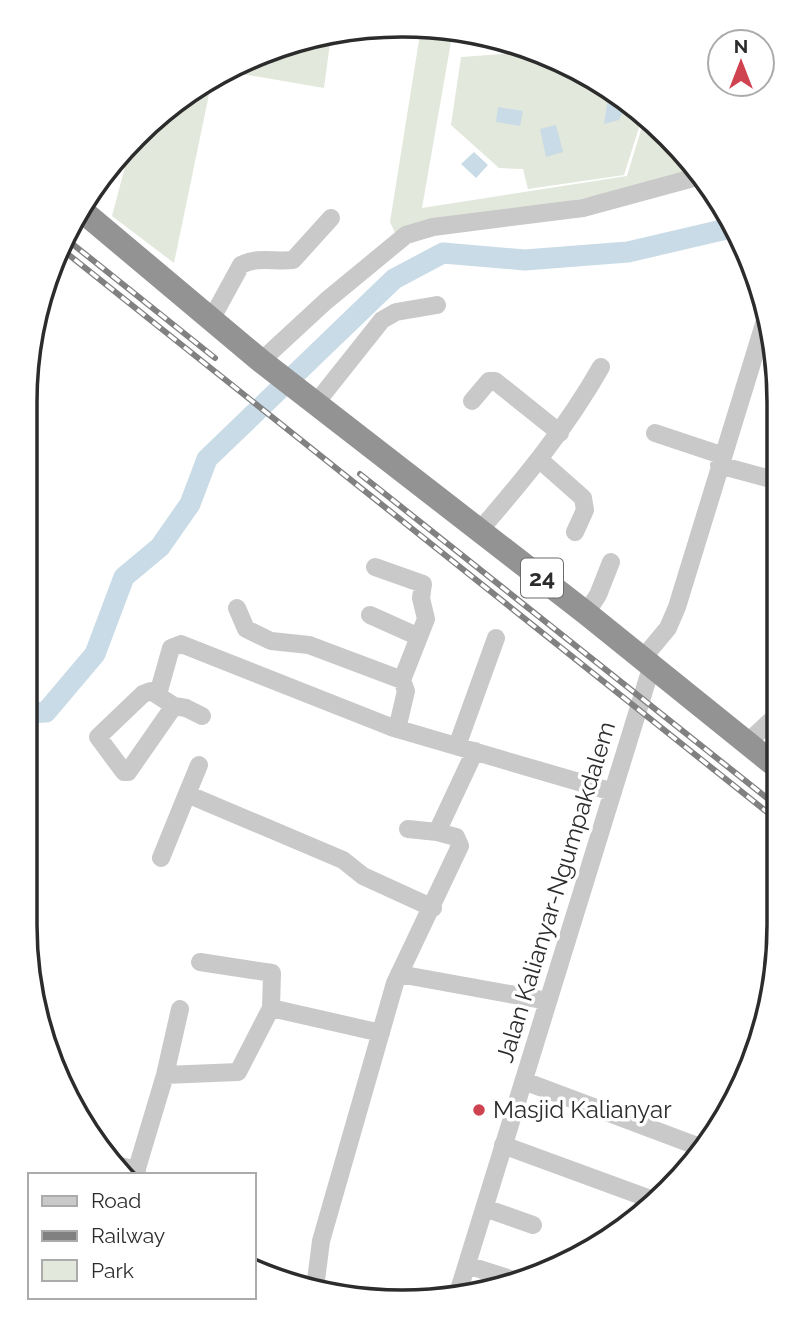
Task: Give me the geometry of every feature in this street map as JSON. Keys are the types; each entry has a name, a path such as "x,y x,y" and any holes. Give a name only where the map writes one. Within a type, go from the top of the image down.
{"highway":[{"name":"24","path":"88,215 266,365 586,612 767,759"}],"street":[{"path":"266,365 326,301 406,235 433,227 583,208 691,179"},
{"path":"212,318 241,265 260,258 277,262 293,260 331,218"},
{"path":"309,398 382,320 396,312 437,305"},
{"name":"Jalan Kalianyar-Ngumpakdalem","path":"463,1285 473,1267 485,1208 503,1145 613,792 648,662 673,617 761,334"},
{"path":"480,530 540,460 601,367"},
{"path":"472,401 488,381 495,381 560,433"},
{"path":"655,433 767,477"},
{"path":"540,460 583,498 585,510 575,532"},
{"path":"586,612 598,594 611,562"},
{"path":"375,567 422,583 421,601 426,615 402,680 406,691 397,729"},
{"path":"237,608 246,629 271,641 309,645 402,680"},
{"path":"370,615 419,637"},
{"path":"457,746 496,638"},
{"path":"158,694 171,648 181,644 397,729 613,792"},
{"path":"174,706 128,772 122,771 98,737 146,691 158,694 174,706 187,708 202,716"},
{"path":"747,743 767,724"},
{"path":"437,832 475,751"},
{"path":"160,858 199,765"},
{"path":"187,794 343,860 363,876 433,908"},
{"path":"316,1280 321,1241 399,974 433,908 460,841 456,837 437,832 408,829"},
{"path":"165,1075 238,1072 271,1008 272,973 200,961"},
{"path":"399,974 548,1002"},
{"path":"271,1008 381,1033"},
{"path":"136,1172 165,1075 180,1009"},
{"path":"524,1081 694,1145"},
{"path":"503,1145 646,1197"},
{"path":"485,1208 533,1224"},
{"path":"473,1267 502,1276"}],"green space":[{"path":"419,38 451,40 422,208 627,176 642,126 685,172 631,189 396,235 390,222"},
{"path":"330,44 324,88 240,74 285,56"},
{"path":"511,53 564,74 605,98 640,125 624,175 528,189 523,169 499,168 451,125 461,57"},
{"path":"210,92 174,263 112,216 126,162 161,127"}],"water":[{"path":"608,100 623,111 619,120 604,124"},
{"path":"498,107 523,111 520,126 496,122"},
{"path":"556,125 563,152 546,157 540,129"},
{"path":"474,152 488,165 476,178 461,164"}],"waterway":[{"path":"37,712 46,712 95,654 124,577 160,547 190,504 207,459 394,279 443,253 525,260 628,252 724,230"}],"railway":[{"path":"72,244 215,358"},
{"path":"68,254 767,812"},
{"path":"360,474 767,798"}],"place":[{"name":"Masjid Kalianyar","path":"479,1110"}]}
